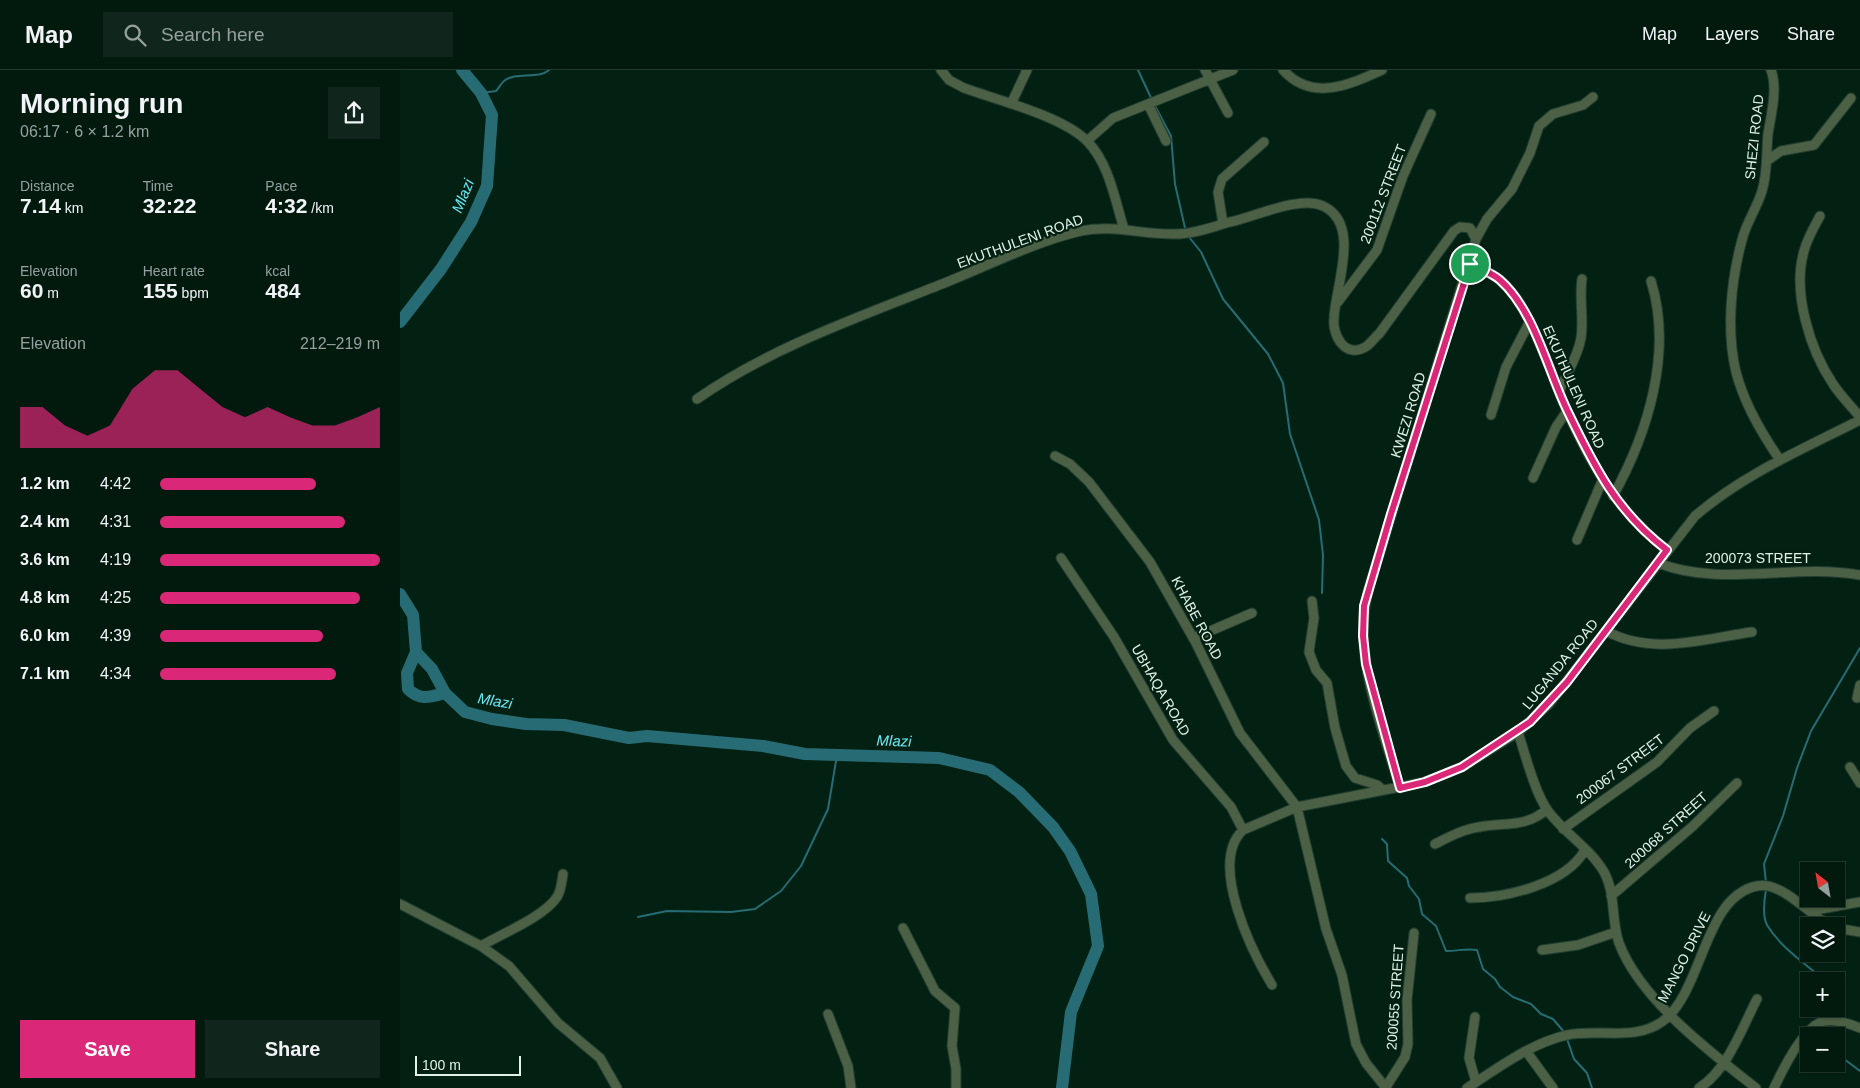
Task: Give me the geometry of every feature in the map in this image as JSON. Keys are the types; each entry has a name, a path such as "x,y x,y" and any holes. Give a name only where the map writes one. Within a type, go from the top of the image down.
{"street":[{"path":"941,70 949,80 964,88 1059,122 1087,140 1097,155 1110,182 1124,229"},
{"path":"1010,104 1027,70"},
{"path":"1204,70 1211,79 1228,113"},
{"path":"1087,140 1113,118 1233,70"},
{"path":"1282,70 1292,80 1326,90 1340,88 1382,70"},
{"name":"SHEZI ROAD","path":"1773,71 1768,160 1762,191 1742,238 1737,260 1732,300 1732,344 1736,372 1746,400 1780,460"},
{"name":"KWEZI ROAD","path":"1400,788 1366,664 1363,636 1364,606 1470,264 1476,238 1487,219 1512,189 1530,153 1538,126 1553,114 1583,105 1593,97"},
{"path":"1768,160 1782,151 1814,145 1851,98"},
{"path":"1148,104 1166,141"},
{"name":"200112 STREET","path":"1336,304 1377,250 1403,176 1432,114"},
{"path":"1224,224 1218,192 1222,179 1264,142"},
{"name":"EKUTHULENI ROAD","path":"697,399 761,358 1013,256 1080,231 1124,229 1176,234 1199,231 1287,206 1308,203 1322,205 1332,212 1342,230 1344,252 1336,304 1334,335 1338,341 1350,350 1358,350 1367,346 1379,334 1454,231 1460,228 1470,228 1476,238"},
{"path":"1820,216 1804,251 1801,267 1806,326 1822,366 1834,386 1860,418"},
{"name":"EKUTHULENI ROAD","path":"1470,264 1500,280 1511,292 1530,321 1567,411 1613,496 1637,525 1667,550"},
{"path":"1559,392 1580,343 1582,279"},
{"path":"1613,496 1635,448 1658,367 1658,312 1651,281"},
{"path":"1490,415 1506,367 1530,321"},
{"path":"1533,478 1556,427 1567,411"},
{"name":"LUGANDA ROAD","path":"1243,830 1297,807 1425,782 1454,771 1518,732 1549,704 1694,516 1720,494 1860,418"},
{"name":"KHABE ROAD","path":"1055,456 1064,459 1078,470 1130,535 1166,587 1194,638 1240,733 1297,807"},
{"path":"1577,540 1603,479"},
{"name":"UBHAQA ROAD","path":"1061,558 1114,637 1173,740 1227,801 1243,830"},
{"name":"200073 STREET","path":"1658,563 1689,572 1734,575 1815,572 1860,575"},
{"path":"1312,601 1314,618 1309,652 1316,670 1327,683 1335,728 1346,766 1355,778 1377,785 1383,790"},
{"path":"1194,638 1252,613"},
{"path":"1606,631 1630,641 1660,646 1752,632"},
{"path":"1857,698 1860,685"},
{"name":"200067 STREET","path":"1564,829 1657,762 1690,728 1714,711"},
{"path":"1518,732 1547,809 1604,873 1611,896 1616,932 1625,956 1635,972 1660,1006 1724,1064 1756,1088"},
{"path":"1850,767 1860,783"},
{"name":"200068 STREET","path":"1611,896 1693,826 1737,783"},
{"path":"1297,807 1326,929 1342,975 1356,1044 1378,1084 1386,1088"},
{"path":"1435,844 1478,827 1521,824 1535,818 1547,809"},
{"path":"1243,830 1236,836 1231,856 1233,892 1247,936 1272,985"},
{"path":"1470,898 1537,887 1571,867 1585,850"},
{"path":"481,946 553,901 558,894 564,874"},
{"name":"MANGO DRIVE","path":"1468,1088 1526,1051 1564,1035 1576,1033 1640,1032 1653,1027 1670,1014 1727,905 1739,893 1758,886 1774,886 1818,917"},
{"path":"1810,912 1860,902"},
{"path":"400,904 481,946 509,966 558,1023 593,1052 606,1066 617,1088"},
{"path":"903,928 934,991 955,1008 952,1046 956,1069 956,1088"},
{"path":"1845,930 1860,932"},
{"path":"1542,950 1578,946 1616,932"},
{"name":"200055 STREET","path":"1386,1088 1405,1057 1408,1044 1407,1000 1414,933"},
{"path":"1699,1088 1709,1082 1724,1064 1758,999"},
{"path":"828,1014 848,1066 851,1088"},
{"path":"1475,1017 1469,1058 1476,1082"},
{"path":"1774,1088 1810,1028 1825,1021 1848,1024 1860,1028"},
{"path":"1526,1051 1552,1088"}],"waterway":[{"name":"Mlazi","path":"400,322 441,269 471,222 487,186 492,115 481,93 462,70"},
{"path":"481,93 496,91 509,78 539,75 549,70"},
{"path":"1138,70 1152,100"},
{"path":"1154,104 1171,136 1175,184 1185,228"},
{"path":"1189,237 1201,252 1223,299 1268,354 1283,383 1290,434 1319,520 1323,555 1322,593"},
{"name":"Mlazi","path":"400,594 413,615 416,652 432,669 445,693 465,712 492,719 526,724 564,725 629,738 647,736 763,746 805,754 939,758 990,770 1019,792 1053,827 1070,851 1091,894 1098,946 1071,1012 1062,1088"},
{"path":"1766,883 1764,864 1783,816 1797,768 1811,731 1860,648"},
{"name":"Mlazi","path":"416,652 407,673 408,689 421,697 445,693"},
{"path":"638,917 667,911 731,912 755,909 781,891 801,866 828,809 837,755"},
{"path":"1382,839 1387,844 1388,861 1407,878 1409,886 1419,899 1422,914 1436,926 1446,951 1477,950 1483,969 1495,979 1500,987 1513,997 1531,1004 1541,1014 1553,1019 1564,1032"},
{"path":"1766,890 1764,912 1767,925 1784,946 1814,972"},
{"path":"1567,1039 1574,1059 1587,1073 1592,1088"},
{"path":"1845,1060 1860,1071"}],"route":[{"path":"1470,264 1500,280 1511,292 1530,321 1549,371 1595,467 1621,507 1637,525 1667,550 1567,682 1549,704 1530,722 1518,732 1462,767 1425,782 1400,788 1380,722 1366,664 1363,636 1364,606 1470,264"}]}
